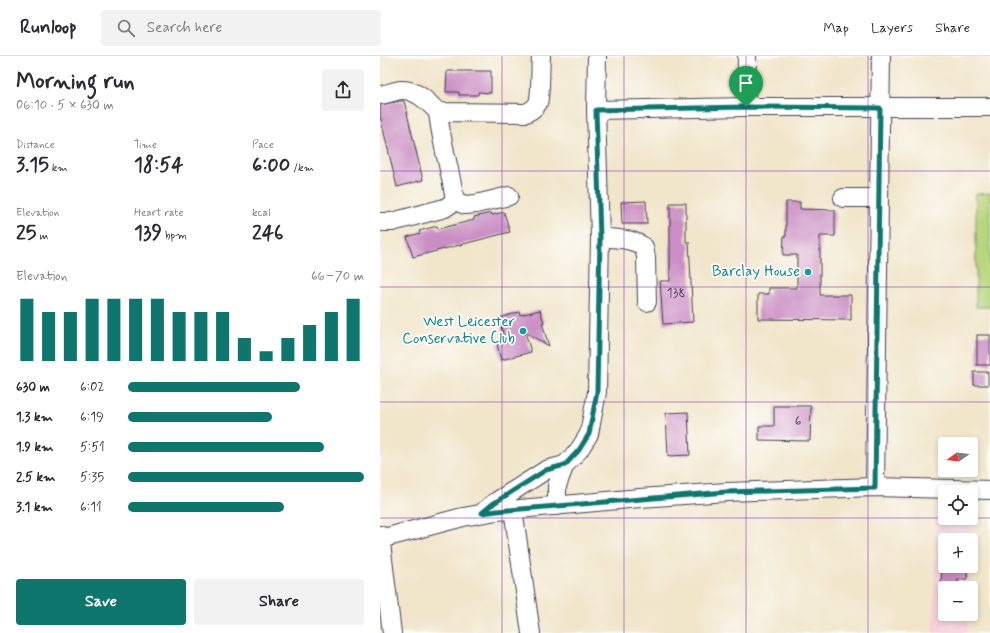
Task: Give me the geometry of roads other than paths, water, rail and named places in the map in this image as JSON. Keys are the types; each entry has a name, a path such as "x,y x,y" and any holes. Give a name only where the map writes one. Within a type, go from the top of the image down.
{"street":[{"path":"380,95 402,90 410,91 425,100 438,112 526,113 538,104 541,56"},
{"path":"557,506 557,486 565,465 579,450 589,434 597,392 600,238 596,110 597,56"},
{"path":"746,107 747,56"},
{"path":"875,488 881,56"},
{"path":"596,110 746,107 990,107"},
{"path":"438,112 440,134 454,187 455,201"},
{"path":"455,201 465,205 476,204 509,196"},
{"path":"843,198 879,198"},
{"path":"380,222 392,222 445,208 455,201"},
{"path":"600,238 637,242 644,247 646,257 647,302"},
{"path":"482,513 494,503 546,470 565,465"},
{"path":"392,633 380,537 463,517 513,509 726,492 875,488 990,490"},
{"path":"513,509 531,633"}],"place":[{"name":"Barclay House","path":"808,272"},
{"name":"West Leicester Conservative Club","path":"523,331"}]}
